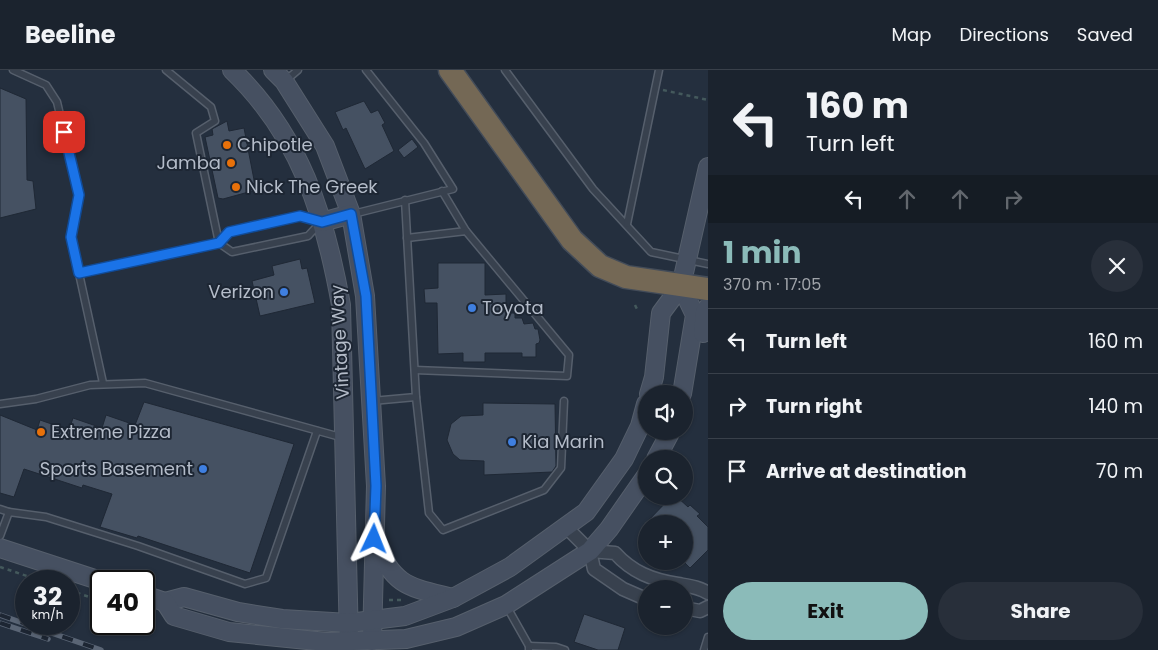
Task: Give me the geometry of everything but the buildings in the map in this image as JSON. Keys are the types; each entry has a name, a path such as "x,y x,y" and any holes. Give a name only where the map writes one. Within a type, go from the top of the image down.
{"highway":[{"path":"450,70 572,240 600,266 626,277 708,289"}],"street":[{"name":"Vintage Way","path":"232,70 253,90 294,148 313,191 332,256 341,305 349,646"},
{"name":"Vintage Way","path":"279,76 325,146 351,214 366,296 370,401 376,486 371,621 372,641"},
{"path":"652,385 661,313 681,286 708,167"},
{"path":"322,222 351,214"},
{"path":"681,286 695,315 684,385"},
{"path":"693,387 695,385 705,312 708,307"},
{"path":"155,599 165,602 184,597 238,612 282,619 349,623 405,616 453,598 510,567 567,528 586,512 624,459 638,430"},
{"path":"165,602 174,616 229,632 349,646 372,641 406,639 456,626 506,605 590,551 609,530 638,488"},
{"path":"567,528 590,551 594,569 623,589 638,596"},
{"path":"374,539 383,560 396,578 412,588 453,598"},
{"path":"0,548 90,577"},
{"path":"590,551 615,552 627,566 641,574 663,582 701,588 708,593"},
{"path":"693,610 700,611 708,607"}],"lane":[{"path":"13,70 46,85 57,102 79,195 71,237 103,383"},
{"path":"79,273 219,243 229,232 300,216 322,222 308,236 242,250 232,252 219,243 196,133 215,121 212,107 166,70"},
{"path":"279,76 298,70"},
{"path":"351,214 453,188 424,143 366,70"},
{"path":"505,70 593,189 651,252 708,264"},
{"path":"627,224 659,70"},
{"path":"415,370 567,376 568,355 466,231 442,191"},
{"path":"405,200 416,397 429,512 443,530 544,490 561,468 564,400"},
{"path":"407,238 466,231"},
{"path":"0,404 36,399 103,383 145,383 344,438"},
{"path":"370,401 416,397"},
{"path":"0,509 46,517 138,546 244,584 266,578 317,431"},
{"path":"0,536 9,512"},
{"path":"506,605 529,648 556,647 565,650"},
{"path":"704,650 708,637"}],"path":[{"path":"655,88 708,100"},
{"path":"635,305 637,310"},
{"path":"0,568 15,573"},
{"path":"380,600 407,600"}],"railway":[{"path":"0,615 101,650"},
{"path":"0,623 48,639"}],"place":[{"name":"Chipotle","path":"227,145"},
{"name":"Jamba","path":"231,163"},
{"name":"Nick The Greek","path":"236,187"},
{"name":"Verizon","path":"284,292"},
{"name":"Toyota","path":"472,308"},
{"name":"Extreme Pizza","path":"41,432"},
{"name":"Kia Marin","path":"512,442"},
{"name":"Sports Basement","path":"203,469"}],"route":[{"path":"64,132 72,158 79,195 71,237 79,273 179,250 219,243 229,232 300,216 322,222 351,214 366,296 376,486 374,539"}]}
